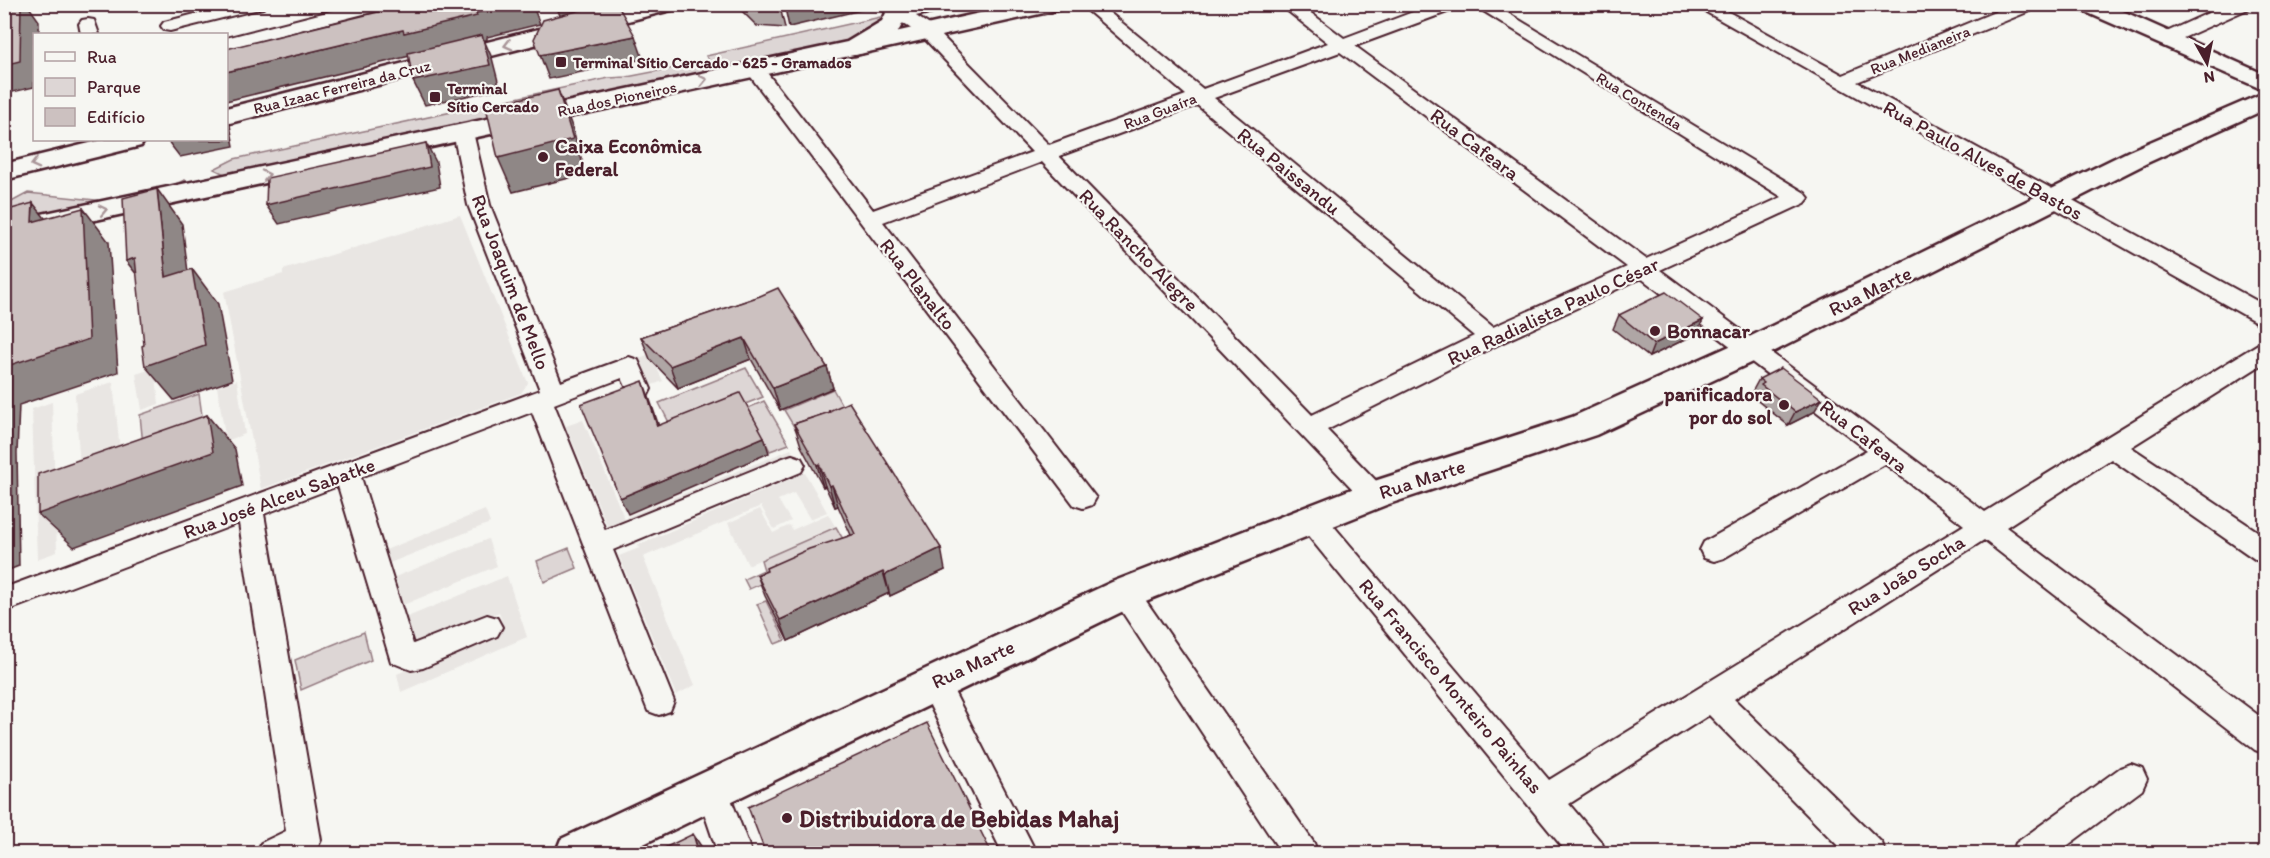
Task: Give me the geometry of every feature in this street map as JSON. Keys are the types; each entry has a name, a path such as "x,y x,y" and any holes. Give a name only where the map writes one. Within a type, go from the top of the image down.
{"street":[{"path":"170,26 257,4"},
{"path":"294,4 300,24"},
{"path":"228,43 381,4"},
{"name":"Rua Izaac Ferreira da Cruz","path":"228,115 666,4"},
{"path":"855,48 891,25 895,8 934,4"},
{"name":"Rua dos Pioneiros","path":"4,231 1053,4"},
{"name":"Rua Paissandu","path":"1088,4 1491,338"},
{"name":"Rua Cafeara","path":"1287,4 1752,349 2265,740"},
{"name":"Rua Guaíra","path":"869,219 1048,155 1198,96 1452,4"},
{"name":"Rua Contenda","path":"1480,4 1798,198"},
{"name":"Rua Paulo Alves de Bastos","path":"1700,4 2056,199 2265,317"},
{"name":"Rua Medianeira","path":"1842,82 2031,4"},
{"path":"2087,4 2265,84"},
{"path":"2166,39 2244,4"},
{"name":"Rua Rancho Alegre","path":"895,8 928,32 1374,495"},
{"name":"Rua Planalto","path":"754,69 1083,498"},
{"name":"Rua Marte","path":"576,854 1125,593 1374,495 1584,426 1752,349 2138,157 2265,99"},
{"name":"Rua Joaquim de Mello","path":"463,132 479,205 599,552 659,701"},
{"path":"4,172 102,143 122,141"},
{"name":"Rua Radialista Paulo César","path":"1310,427 1491,338 1798,198"},
{"name":"Rua João Socha","path":"1546,800 2265,350"},
{"name":"Rua José Alceu Sabatke","path":"4,600 629,366 639,389"},
{"path":"2111,446 2265,552"},
{"path":"1714,549 1885,452"},
{"path":"599,552 793,470"},
{"path":"348,473 402,653 411,657 423,655 487,627"},
{"path":"250,509 304,840 273,854"},
{"name":"Rua Francisco Monteiro Painhas","path":"1311,519 1590,854"},
{"path":"1125,593 1302,854"},
{"path":"934,682 1021,854"},
{"path":"1712,696 1870,854"},
{"path":"2028,854 2131,779"},
{"path":"712,789 735,854"}],"shaded area":[{"path":"460,215 528,383 521,393 261,489 224,292 283,274 283,270"},
{"path":"650,354 663,381 647,387 634,360"},
{"path":"155,368 159,404 142,410 136,374"},
{"path":"237,380 245,434 226,441 217,387"},
{"path":"113,382 122,470 81,484 75,394"},
{"path":"52,402 57,552 37,559 32,409"},
{"path":"583,420 628,527 611,535 566,426"},
{"path":"791,449 797,460 632,529 627,517"},
{"path":"805,473 827,512 810,519 794,493 778,500 791,521 774,529 761,506 643,557 695,685 676,695 619,556 639,548 638,545"},
{"path":"760,509 773,533 790,525 792,530 828,514 835,526 748,565 728,523"},
{"path":"485,510 490,523 387,564 383,551"},
{"path":"488,539 497,566 403,605 395,577"},
{"path":"507,576 527,637 401,692 397,674 504,628 499,612 413,648 405,618"}],"green space":[{"path":"894,14 853,48 718,76 706,56"},
{"path":"699,63 708,79 237,180 214,169 234,159 609,78 627,77"},
{"path":"185,180 191,187 5,227 4,206 28,193 105,201 156,192"},
{"path":"746,368 763,397 674,432 659,403"},
{"path":"833,389 851,422 802,440 784,410"},
{"path":"199,394 206,444 145,465 140,415"},
{"path":"764,401 789,444 770,451 748,408"},
{"path":"836,527 847,546 749,589 744,579 764,570 761,560"},
{"path":"569,548 577,568 544,582 537,561"},
{"path":"766,601 785,640 775,644 757,604"},
{"path":"364,632 371,660 301,690 295,660"}],"building":[{"path":"4,4 21,4 20,61 4,65"},
{"path":"411,4 511,4 476,13 477,16 404,33 403,30 228,72 228,49"},
{"path":"604,4 617,4 635,36 540,55 534,39 543,20"},
{"path":"748,4 775,4 781,11 752,8"},
{"path":"784,4 800,4 785,8"},
{"path":"482,35 490,65 413,81 408,53"},
{"path":"558,90 573,139 498,158 486,107"},
{"path":"426,143 430,167 266,205 267,178"},
{"path":"157,189 166,277 192,269 205,345 145,366 135,258 126,261 123,198"},
{"path":"33,203 32,222 83,208 89,339 4,367 4,211"},
{"path":"778,288 827,367 773,388 744,338 670,366 641,337 760,296"},
{"path":"1666,292 1703,320 1654,344 1619,315"},
{"path":"1781,368 1822,399 1795,412 1761,385 1764,383 1759,379"},
{"path":"643,381 657,426 740,393 764,437 620,498 581,404"},
{"path":"849,402 941,548 780,620 757,575 767,571 766,568 809,549 855,534 832,485 829,486 819,464 817,465 794,424 830,412"},
{"path":"207,415 213,452 38,514 38,474"},
{"path":"927,723 992,854 766,854 748,807"},
{"path":"693,834 699,854 652,854"}],"place":[{"name":"Terminal Sítio Cercado - 625 - Gramados","path":"561,62"},
{"name":"Terminal Sítio Cercado","path":"435,97"},
{"name":"Caixa Econômica Federal","path":"543,157"},
{"name":"Bonnacar","path":"1655,331"},
{"name":"panificadora por do sol","path":"1784,405"},
{"name":"Distribuidora de Bebidas Mahaj","path":"787,818"}]}
